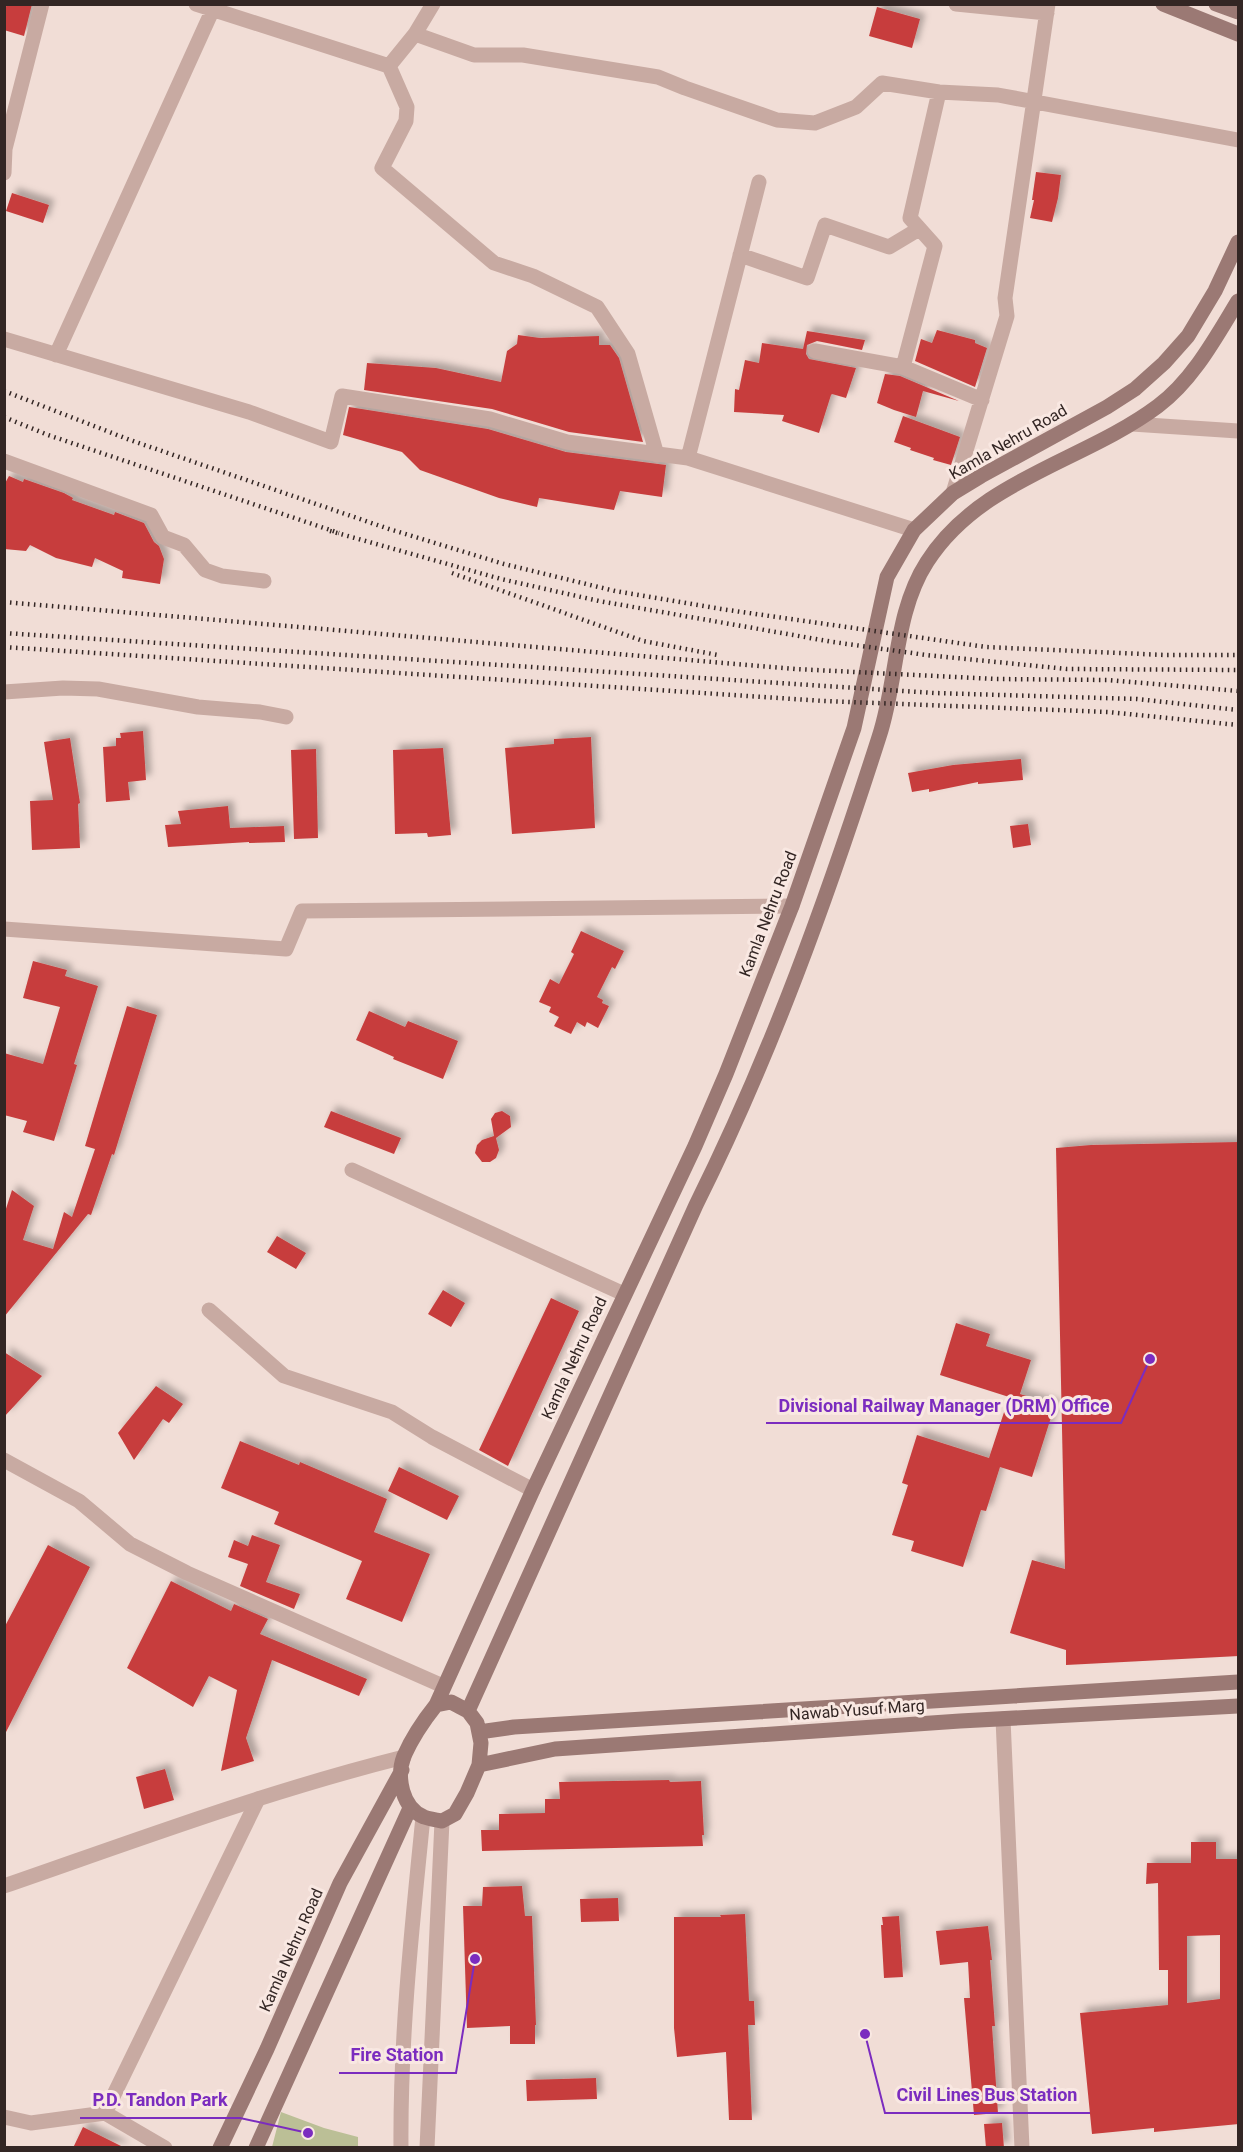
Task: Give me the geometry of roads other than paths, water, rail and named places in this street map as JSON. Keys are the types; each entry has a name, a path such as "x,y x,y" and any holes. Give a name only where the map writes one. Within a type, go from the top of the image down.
{"main road":[{"path":"1163,4 1239,34"},
{"path":"1216,4 1239,12"},
{"name":"Kamla Nehru Road","path":"436,1705 532,1490 726,1074 792,906 854,728 887,577 914,530 953,493 1107,407 1135,389 1164,363 1188,336 1215,291 1239,242"},
{"path":"468,1711 691,1215 732,1130 799,968 885,721 907,604 921,572 949,531 979,507 1034,472 1104,440 1161,404 1185,380 1239,301"},
{"path":"726,1074 752,1085"},
{"path":"479,1731 526,1726 1239,1682"},
{"path":"452,1702 468,1711 477,1723 481,1743 479,1765 467,1793 455,1814 442,1821 417,1812 402,1792 403,1764 428,1715 436,1705 452,1702"},
{"name":"Nawab Yusuf Marg","path":"479,1765 555,1749 1003,1719 1239,1706"},
{"name":"Kamla Nehru Road","path":"220,2148 267,2049 340,1883 403,1764"},
{"path":"256,2148 417,1812"}],"street":[{"path":"4,173 5,148 42,4"},
{"path":"196,4 389,66 407,107 406,122 382,168 494,262 543,280 597,307 628,354 657,455"},
{"path":"389,66 416,34 433,4"},
{"path":"953,493 1007,316 1005,298 1048,9 956,4"},
{"path":"56,355 213,9"},
{"path":"416,34 474,55 523,55 658,77 777,120 815,123 856,107 882,83 939,92 998,94 1239,140"},
{"path":"903,367 935,246 910,218 939,92"},
{"path":"688,458 759,182"},
{"path":"740,255 807,278 825,225 889,248 919,229"},
{"path":"4,339 249,412 331,442 342,396 490,419 567,442 688,458 914,530"},
{"path":"815,351 903,367 982,400"},
{"path":"1132,424 1239,431"},
{"path":"4,461 151,515 163,537 184,545 205,570 222,576 264,581"},
{"path":"4,692 63,688 98,689 198,707 260,712 286,717"},
{"path":"4,929 286,949 302,911 792,906"},
{"path":"352,1170 624,1294"},
{"path":"209,1310 284,1376 392,1412 432,1437 532,1490"},
{"path":"4,1460 79,1501 130,1544 188,1573 443,1686"},
{"path":"1003,1719 1022,2148"},
{"path":"4,1886 337,1774 403,1764"},
{"path":"105,2113 258,1799"},
{"path":"401,2148 402,2083 415,1903 417,1812"},
{"path":"427,2148 442,1821"},
{"path":"4,2117 31,2123 105,2113 165,2148"}],"railway":[{"path":"4,391 130,440 389,529 504,564 615,591 721,609 986,647 1164,655 1238,655"},
{"path":"4,417 48,435 339,533"},
{"path":"330,531 501,579 599,601 833,642 926,655 1067,669 1238,670"},
{"path":"452,573 643,641 718,655"},
{"path":"4,602 795,669 996,679 1107,680 1238,691"},
{"path":"4,633 934,693 1137,699 1238,710"},
{"path":"4,647 824,701 1108,712 1238,725"}],"place":[{"name":"Divisional Railway Manager (DRM) Office","path":"1150,1359"},
{"name":"Fire Station","path":"475,1959"},
{"name":"Civil Lines Bus Station","path":"865,2034"},
{"name":"P.D. Tandon Park","path":"308,2133"}]}
